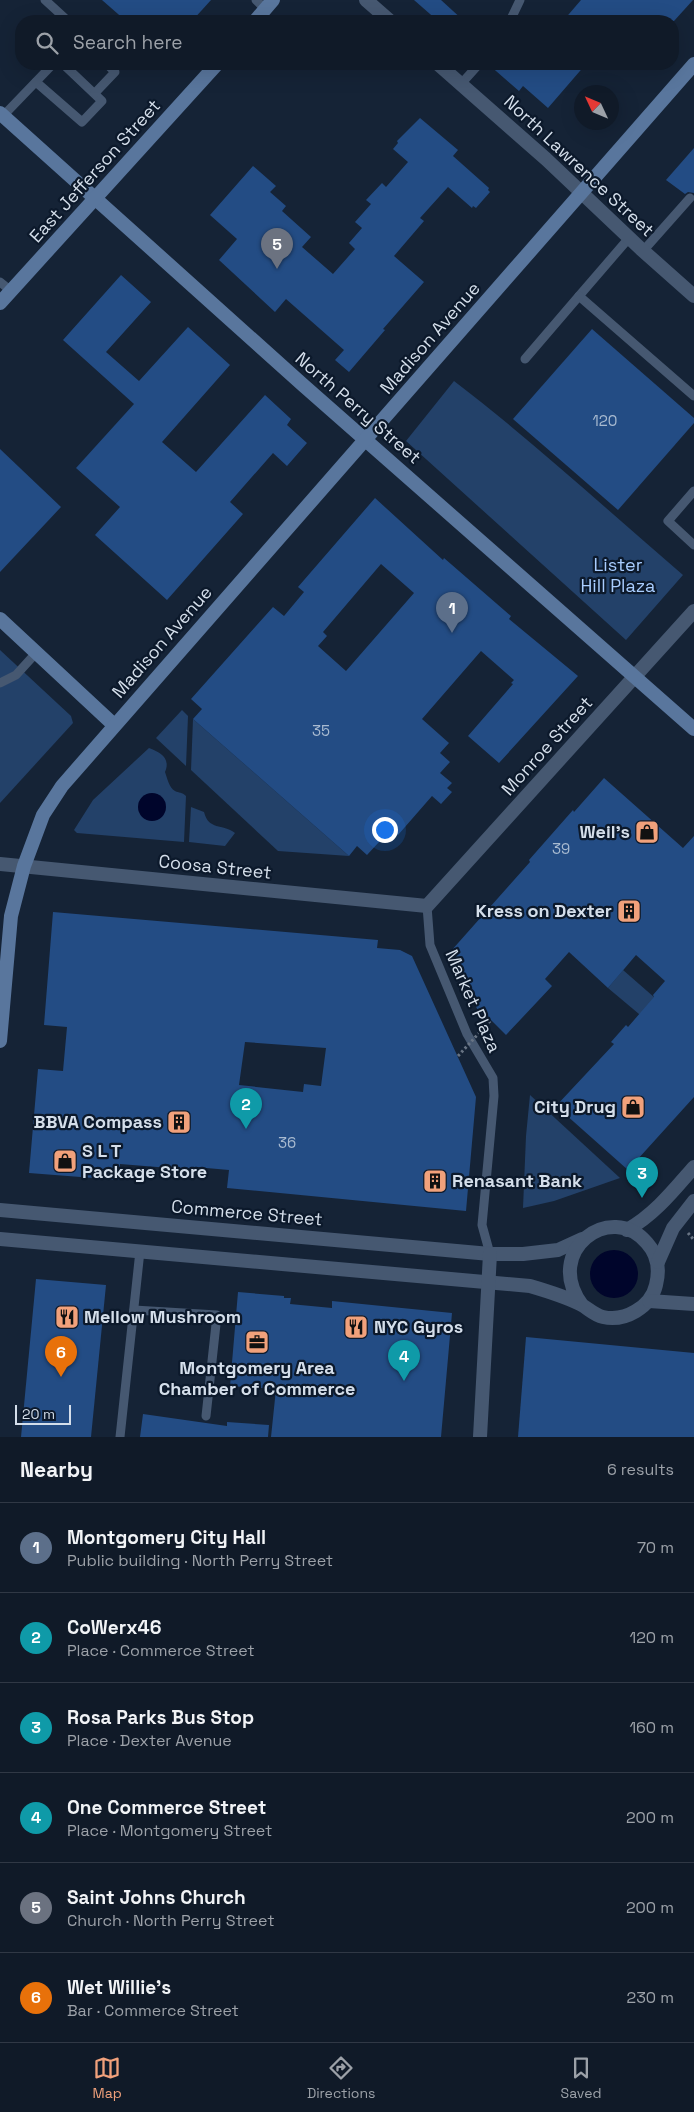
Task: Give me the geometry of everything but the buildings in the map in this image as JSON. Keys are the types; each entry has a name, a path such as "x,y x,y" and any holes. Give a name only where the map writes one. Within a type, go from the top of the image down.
{"main road":[{"path":"258,15 265,3"},
{"name":"Madison Avenue","path":"0,1041 12,916 24,866 43,815 62,786 694,64"},
{"name":"East Jefferson Street","path":"0,303 5,287 96,199 212,70"},
{"name":"North Perry Street","path":"2,115 694,729"},
{"path":"0,619 114,726"}],"street":[{"path":"366,0 383,15"},
{"name":"North Lawrence Street","path":"445,70 694,296"},
{"name":"Monroe Street","path":"427,906 694,611"},
{"name":"Coosa Street","path":"0,864 427,906"},
{"path":"627,1230 645,1219 659,1207 694,1167"},
{"path":"658,1262 673,1228 694,1201"},
{"name":"Commerce Street","path":"0,1210 490,1254 522,1254 558,1250 585,1237"},
{"path":"0,1238 530,1286 582,1305 597,1314 616,1318 639,1310 649,1301 656,1289 659,1276 658,1262 652,1249 643,1238 627,1230 608,1228 596,1231 585,1237 577,1246 571,1258 569,1270 569,1283 582,1305"},
{"path":"480,1437 490,1254"},
{"path":"649,1301 694,1304"}],"lane":[{"path":"45,0 61,15"},
{"path":"513,15 520,0"},
{"path":"2,115 47,70"},
{"path":"36,82 82,122 102,100 70,70"},
{"path":"95,93 115,72 113,70"},
{"path":"461,84 474,70"},
{"path":"643,251 690,198"},
{"path":"525,360 629,238"},
{"path":"579,296 694,396"},
{"path":"694,491 668,521 694,545"},
{"path":"0,683 16,675 36,653"},
{"name":"Market Plaza","path":"427,906 430,944 467,1034 493,1078 494,1096 482,1225 490,1254"},
{"path":"120,1437 140,1251"},
{"path":"134,1310 217,1315 206,1416"}],"path":[{"path":"458,1056 491,1020"}],"green space":[{"name":"Lister Hill Plaza","path":"454,381 542,452 683,575 626,640 406,441"},
{"path":"0,650 71,716 73,723 0,803"},
{"path":"182,710 188,716 186,766 156,738"},
{"path":"193,719 349,856 278,851 191,770"},
{"path":"149,748 157,751 165,759 167,763 165,772 171,787 186,796 184,842 77,833 74,830 93,800"},
{"path":"191,807 204,812 209,822 235,833 225,846 189,842"},
{"path":"623,970 694,1032 639,1014 608,988"},
{"path":"530,1095 620,1178 554,1201 523,1208"}],"shaded area":[{"path":"152,793 162,797 166,807 162,817 152,821 142,817 138,807 142,797"},
{"path":"614,1250 623,1252 631,1257 636,1265 638,1274 636,1283 631,1291 623,1296 614,1298 605,1296 597,1291 592,1283 590,1274 592,1265 597,1257 605,1252"}],"place":[{"name":"Saint Johns Church","path":"277,269"},
{"name":"Montgomery City Hall","path":"452,633"},
{"name":"Weil's","path":"647,832"},
{"name":"Kress on Dexter","path":"629,911"},
{"name":"City Drug","path":"633,1107"},
{"name":"BBVA Compass","path":"179,1122"},
{"name":"CoWerx46","path":"246,1129"},
{"name":"S L T Package Store","path":"65,1161"},
{"name":"Renasant Bank","path":"435,1181"},
{"name":"Rosa Parks Bus Stop","path":"642,1198"},
{"name":"Mellow Mushroom","path":"67,1317"},
{"name":"NYC Gyros","path":"356,1327"},
{"name":"Montgomery Area Chamber of Commerce","path":"257,1342"},
{"name":"Wet Willie's","path":"61,1377"},
{"name":"One Commerce Street","path":"404,1381"}]}
